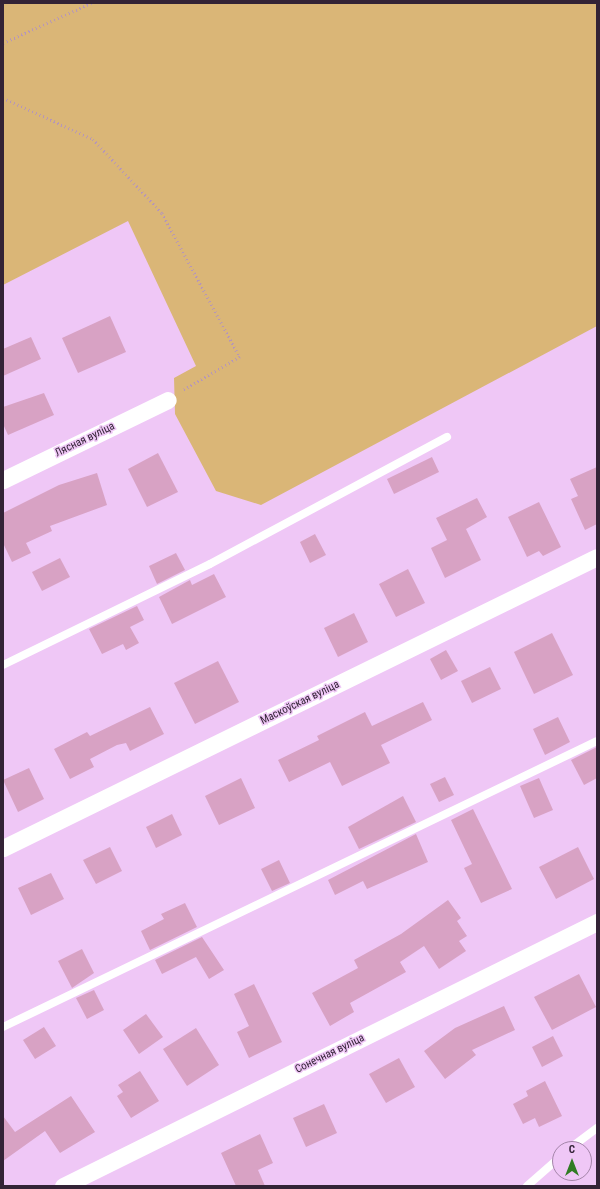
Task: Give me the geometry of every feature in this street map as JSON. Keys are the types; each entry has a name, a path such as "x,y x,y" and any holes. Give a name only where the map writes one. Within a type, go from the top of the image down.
{"street":[{"name":"Лясная вуліца","path":"3,480 168,400"},
{"name":"Маскоўская вуліца","path":"3,848 597,557"},
{"name":"Сонечная вуліца","path":"63,1186 597,922"}],"lane":[{"path":"3,665 210,564 447,437"},
{"path":"3,1027 597,742"},
{"path":"580,1141 597,1128"},
{"path":"527,1186 552,1164"}],"path":[{"path":"3,43 91,3"},
{"path":"3,98 93,140 162,213 240,357 168,400"}],"shaded area":[{"path":"3,3 597,3 597,326 261,505 216,491 175,414 174,378 196,366 128,221 3,285"}],"building":[{"path":"110,316 126,352 78,373 62,338"},
{"path":"31,337 41,359 3,376 3,349"},
{"path":"44,393 54,415 8,435 3,424 3,407"},
{"path":"158,453 178,492 147,507 128,469"},
{"path":"432,457 439,472 394,494 387,479"},
{"path":"597,467 597,524 585,530 571,499 578,496 570,479"},
{"path":"97,473 107,505 50,526 52,531 26,543 31,553 12,562 3,543 3,513 59,485"},
{"path":"477,498 487,517 466,529 481,560 445,578 431,548 447,540 436,518"},
{"path":"539,502 561,547 543,556 539,551 527,557 508,517"},
{"path":"315,534 326,555 310,563 300,542"},
{"path":"176,553 185,570 157,584 149,566"},
{"path":"60,558 70,577 42,591 32,572"},
{"path":"408,569 425,603 396,617 379,584"},
{"path":"214,574 226,597 172,624 159,597 190,580 192,585"},
{"path":"137,606 144,620 130,627 139,643 126,650 123,644 102,654 89,629"},
{"path":"354,613 368,642 338,657 324,628"},
{"path":"552,633 573,675 534,694 514,652"},
{"path":"446,650 458,671 441,680 430,659"},
{"path":"218,661 239,702 195,724 174,683"},
{"path":"490,667 501,689 472,703 461,681"},
{"path":"423,702 432,720 381,745 390,763 342,786 330,762 289,782 278,760 319,740 317,736 365,712 372,726"},
{"path":"150,707 164,734 130,751 126,743 117,745 90,759 94,767 70,779 54,749 87,732 90,736"},
{"path":"558,717 570,742 545,755 533,729"},
{"path":"597,747 597,778 584,785 571,760"},
{"path":"29,768 44,799 18,812 3,780"},
{"path":"445,777 454,795 439,802 430,784"},
{"path":"241,778 255,808 219,825 205,796"},
{"path":"539,778 553,810 534,818 520,786"},
{"path":"403,796 416,822 359,849 348,827"},
{"path":"473,809 512,889 481,903 464,868 472,864 451,820"},
{"path":"172,814 182,835 156,848 146,827"},
{"path":"416,834 428,862 367,889 363,881 335,895 328,880"},
{"path":"110,847 122,871 96,884 83,860"},
{"path":"578,847 594,879 556,899 539,867"},
{"path":"279,860 290,883 272,891 261,869"},
{"path":"51,873 64,899 31,915 18,888"},
{"path":"448,900 461,918 457,921 467,936 459,941 466,951 439,969 424,946 400,962 406,972 350,1003 354,1012 330,1026 312,993 358,968 354,960 401,934"},
{"path":"185,903 197,927 150,950 141,931 164,919 161,914"},
{"path":"202,937 224,970 209,979 196,957 162,974 155,960"},
{"path":"82,949 94,973 72,988 58,961"},
{"path":"579,974 596,1007 552,1030 534,997"},
{"path":"254,984 282,1042 249,1058 237,1032 249,1026 234,994"},
{"path":"94,990 104,1010 87,1019 76,998"},
{"path":"504,1006 515,1030 472,1050 476,1055 445,1079 424,1051 455,1028"},
{"path":"146,1014 163,1037 139,1054 123,1030"},
{"path":"44,1027 56,1046 35,1059 23,1040"},
{"path":"196,1028 219,1065 187,1086 163,1049"},
{"path":"553,1036 563,1056 542,1067 532,1047"},
{"path":"399,1058 415,1087 386,1103 369,1074"},
{"path":"140,1071 159,1101 131,1118 117,1096 123,1092 118,1085"},
{"path":"545,1081 562,1116 539,1127 535,1118 523,1124 513,1104 528,1096 526,1091"},
{"path":"71,1096 95,1132 60,1153 45,1131 3,1161 3,1116 15,1132"},
{"path":"324,1104 337,1133 306,1147 293,1118"},
{"path":"260,1134 273,1163 258,1170 265,1186 236,1186 221,1153"}]}
